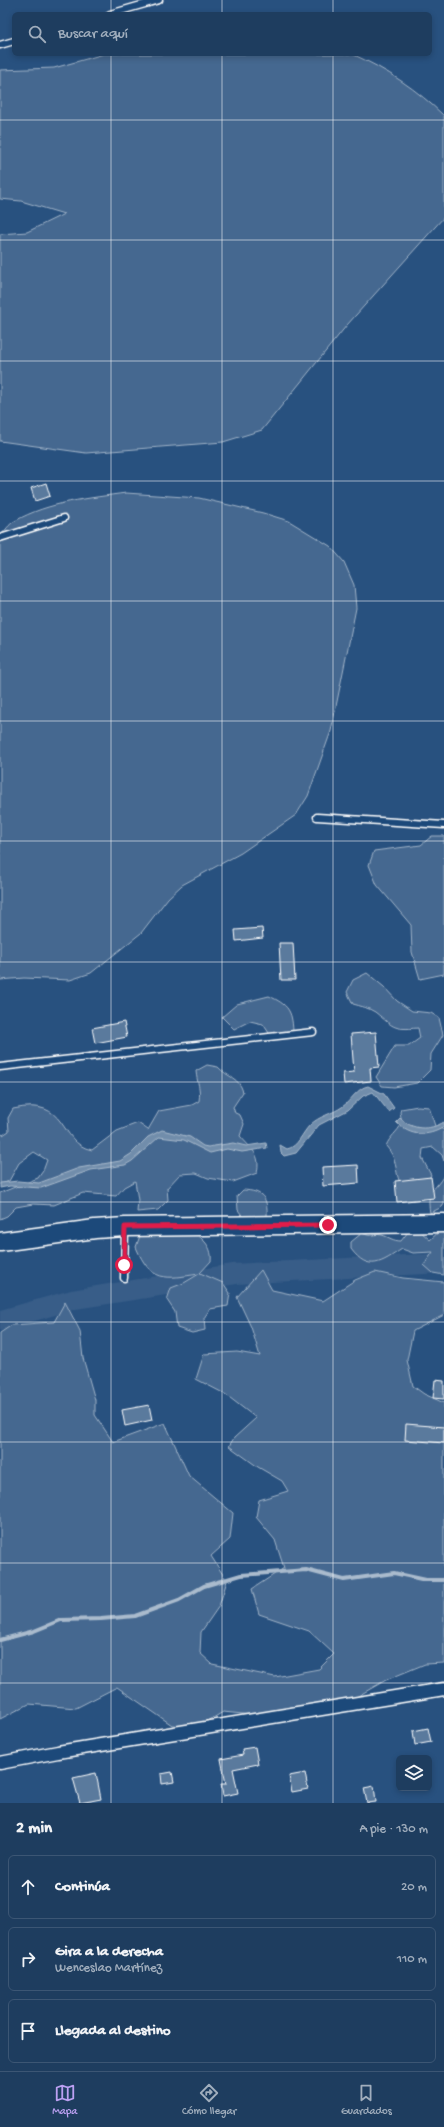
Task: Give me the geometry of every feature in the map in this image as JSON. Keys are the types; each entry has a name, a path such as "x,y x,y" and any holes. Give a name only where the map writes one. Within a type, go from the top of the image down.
{"main road":[{"path":"0,1242 95,1228 444,1223"}],"street":[{"path":"0,1763 58,1752 444,1689"}],"lane":[{"path":"117,12 159,0"},
{"path":"0,45 12,42"},
{"path":"0,538 64,518"},
{"path":"317,817 444,825"},
{"path":"0,1067 312,1032"},
{"path":"124,1278 125,1227"}],"shaded area":[{"path":"97,56 356,56 377,66 401,81 423,97 444,116 444,217 347,325 262,430 223,442 86,453 0,441 0,234 27,232 64,214 21,201 0,199 0,70 54,68"},
{"path":"126,493 199,498 263,513 289,521 330,546 344,562 354,585 356,608 331,731 308,796 296,815 241,853 182,885 168,898 141,933 91,973 70,980 24,978 0,980 0,536 13,522 41,509 69,502"},
{"path":"432,836 444,836 444,974 420,979 412,952 411,925 377,885 369,865 374,851 421,845"},
{"path":"367,973 384,987 397,1001 412,1011 431,1013 439,1018 443,1035 431,1054 430,1070 417,1083 394,1087 382,1086 376,1077 395,1046 409,1046 420,1038 418,1028 398,1028 390,1024 375,1012 353,1004 347,992 353,980"},
{"path":"269,996 281,1002 288,1009 292,1018 293,1031 273,1039 263,1024 250,1021 234,1029 222,1017 237,1004"},
{"path":"207,1065 218,1067 236,1080 241,1087 243,1092 233,1107 235,1113 240,1115 244,1124 240,1136 257,1157 257,1173 233,1182 208,1178 196,1173 180,1174 167,1188 168,1200 158,1210 137,1212 138,1200 135,1181 124,1187 116,1196 83,1193 54,1205 33,1204 16,1207 7,1216 0,1219 0,1193 38,1178 43,1171 47,1160 34,1152 19,1163 9,1181 0,1185 0,1133 3,1135 9,1131 8,1118 13,1109 31,1107 44,1109 54,1114 73,1139 81,1146 92,1150 117,1131 138,1123 148,1130 159,1111 192,1105 199,1101 196,1071"},
{"path":"368,1086 384,1094 394,1108 389,1112 373,1092 363,1096 348,1110 319,1125 296,1153 284,1156 281,1153 280,1145 287,1149 294,1146 310,1125 321,1117 342,1107 357,1092"},
{"path":"418,1106 429,1107 435,1126 444,1130 444,1161 442,1155 433,1147 423,1149 422,1158 431,1175 425,1185 403,1188 398,1177 393,1157 386,1146 402,1123 400,1112 401,1109"},
{"path":"400,1118 415,1127 427,1128 444,1122 444,1127 432,1133 413,1133 407,1131 396,1122"},
{"path":"162,1130 190,1137 203,1146 208,1147 233,1143 246,1146 266,1143 267,1148 242,1152 227,1149 210,1153 184,1140 159,1137 132,1161 125,1165 91,1170 41,1188 10,1186 0,1188 0,1183 18,1181 39,1183 79,1168 120,1161 131,1154 148,1137"},
{"path":"444,1175 444,1204 442,1207 430,1213 430,1195"},
{"path":"243,1190 255,1192 262,1196 265,1200 267,1216 264,1220 245,1219 238,1210 237,1196"},
{"path":"186,1227 204,1241 210,1250 211,1261 200,1273 223,1283 230,1293 228,1306 210,1309 204,1318 205,1330 192,1333 177,1328 175,1312 167,1300 171,1288 184,1283 199,1274 177,1277 160,1276 147,1267 136,1247 142,1230"},
{"path":"442,1229 444,1232 444,1275 433,1273 424,1265 433,1252 413,1253 402,1249 382,1261 370,1263 364,1261 351,1249 351,1242 362,1233 368,1235 382,1235 393,1240 401,1241 408,1232 420,1231 430,1240"},
{"path":"444,1253 444,1273 237,1284 76,1309 0,1331 0,1310 71,1290 232,1264"},
{"path":"261,1270 272,1290 323,1301 355,1280 375,1272 403,1278 444,1282 444,1315 413,1331 407,1360 413,1386 424,1394 444,1403 444,1663 425,1664 386,1680 328,1713 282,1718 223,1712 198,1727 172,1725 117,1687 76,1708 29,1704 0,1719 0,1333 12,1325 54,1322 65,1302 80,1331 83,1358 95,1400 95,1415 113,1442 165,1423 189,1476 233,1513 230,1539 211,1556 227,1581 219,1606 201,1632 200,1653 212,1664 275,1677 319,1669 334,1654 309,1631 259,1614 252,1589 284,1568 275,1540 256,1517 259,1500 288,1491 282,1481 258,1467 229,1446 234,1438 256,1418 225,1394 196,1379 204,1354 237,1352 260,1356 251,1327 237,1297"}],"building":[{"path":"46,483 50,496 35,501 31,488"},
{"path":"262,928 263,938 236,941 235,930"},
{"path":"279,943 293,943 295,980 281,980"},
{"path":"124,1022 127,1037 95,1043 92,1028"},
{"path":"376,1032 379,1067 370,1068 371,1081 344,1084 343,1073 354,1072 351,1034"},
{"path":"358,1165 359,1183 323,1186 322,1167"},
{"path":"431,1177 434,1198 397,1202 395,1181"},
{"path":"435,1380 444,1381 444,1399 433,1398"},
{"path":"149,1405 152,1420 125,1426 122,1410"},
{"path":"406,1424 444,1427 444,1443 405,1440"},
{"path":"428,1728 431,1742 415,1745 413,1731"},
{"path":"255,1747 258,1764 233,1769 238,1793 223,1796 221,1784 226,1784 221,1759 243,1755 242,1749"},
{"path":"172,1772 174,1782 162,1784 161,1774"},
{"path":"96,1773 101,1799 80,1803 73,1778"},
{"path":"305,1773 308,1789 292,1792 289,1776"},
{"path":"374,1786 376,1802 367,1803 364,1788"}],"waterway":[{"path":"0,1640 34,1631 61,1620 135,1616 179,1600 204,1586 241,1575 306,1570 344,1580 394,1573 426,1580 444,1580"}],"route":[{"path":"124,1265 125,1227 328,1225"}]}
